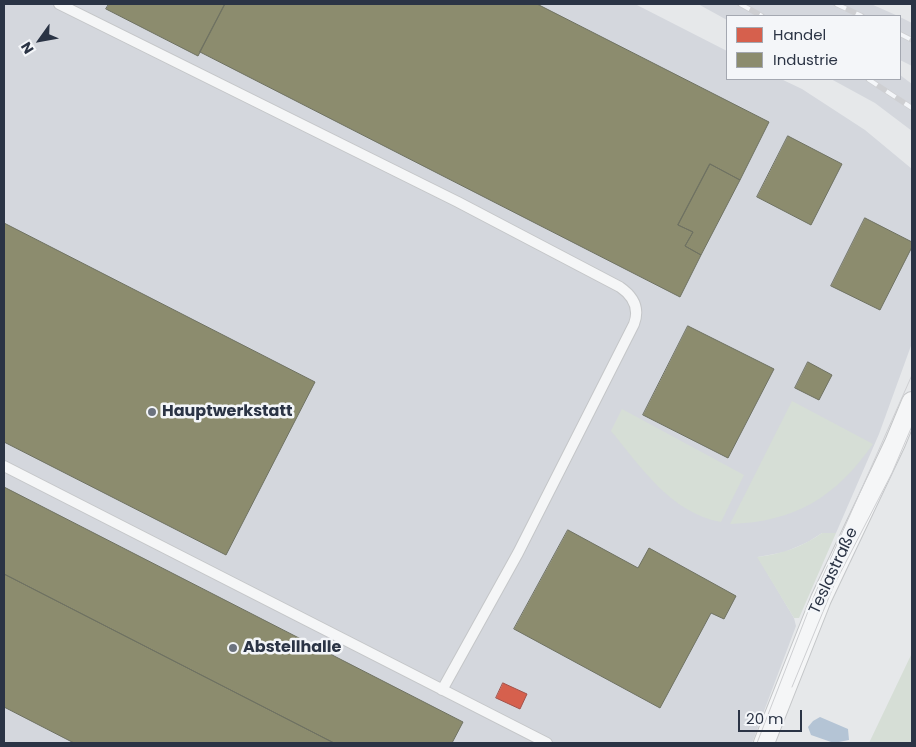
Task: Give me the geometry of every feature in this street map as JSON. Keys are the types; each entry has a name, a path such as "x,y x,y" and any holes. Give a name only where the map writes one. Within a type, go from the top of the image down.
{"street":[{"name":"Teslastraße","path":"764,743 821,598 896,443 912,402"}],"lane":[{"path":"59,4 458,202 620,287 634,302 636,313 634,324 550,488 442,690"},
{"path":"4,466 547,743"}],"shaded area":[{"path":"4,4 635,4 726,50 726,80 783,80 802,89 865,130 912,169 912,343 879,434 836,533 822,533 808,542 785,552 758,557 794,618 796,626 752,743 4,743"},
{"path":"698,4 871,4 896,15 726,15 726,19"},
{"path":"901,18 912,23 912,66 901,60"},
{"path":"901,76 912,84 912,131 875,103 833,80 901,80"},
{"path":"792,401 873,444 844,479 812,503 794,512 775,518 730,524"},
{"path":"622,409 744,475 721,522 703,517 687,509 658,487 611,431"},
{"path":"822,533 836,533 799,618 794,618 757,557 791,549"},
{"path":"912,653 912,743 869,743"}],"water":[{"path":"820,717 848,729 849,740 834,743 811,735 808,727"}],"building: Handel":[{"path":"503,683 527,694 520,709 496,698"}],"building: Industrie":[{"path":"109,4 225,4 198,56 106,9"},
{"path":"225,4 537,4 769,122 740,180 710,164 678,225 693,232 685,246 701,255 680,297 200,52"},
{"path":"788,136 842,164 811,225 757,197"},
{"path":"710,164 740,180 701,255 685,246 693,232 678,225"},
{"path":"865,218 912,242 912,247 880,310 831,286"},
{"name":"Hauptwerkstatt","path":"4,223 315,382 226,555 4,442"},
{"path":"688,326 774,369 728,458 643,415"},
{"path":"808,362 832,375 819,400 795,388"},
{"name":"Abstellhalle","path":"4,487 463,722 452,743 334,743 4,574"},
{"path":"568,530 638,568 649,548 736,596 724,619 711,613 660,708 514,629"},
{"name":"Abstellhalle","path":"4,574 334,743 74,743 4,707"}],"tram line":[{"path":"757,743 814,596 912,375"},
{"path":"792,687 834,585 892,473 912,426"}],"railway":[{"path":"740,4 760,15"},
{"path":"836,4 860,15"},
{"path":"901,34 912,40"},
{"path":"870,80 912,108"}],"place":[{"name":"Hauptwerkstatt","path":"152,412"},
{"name":"Abstellhalle","path":"233,648"}]}
